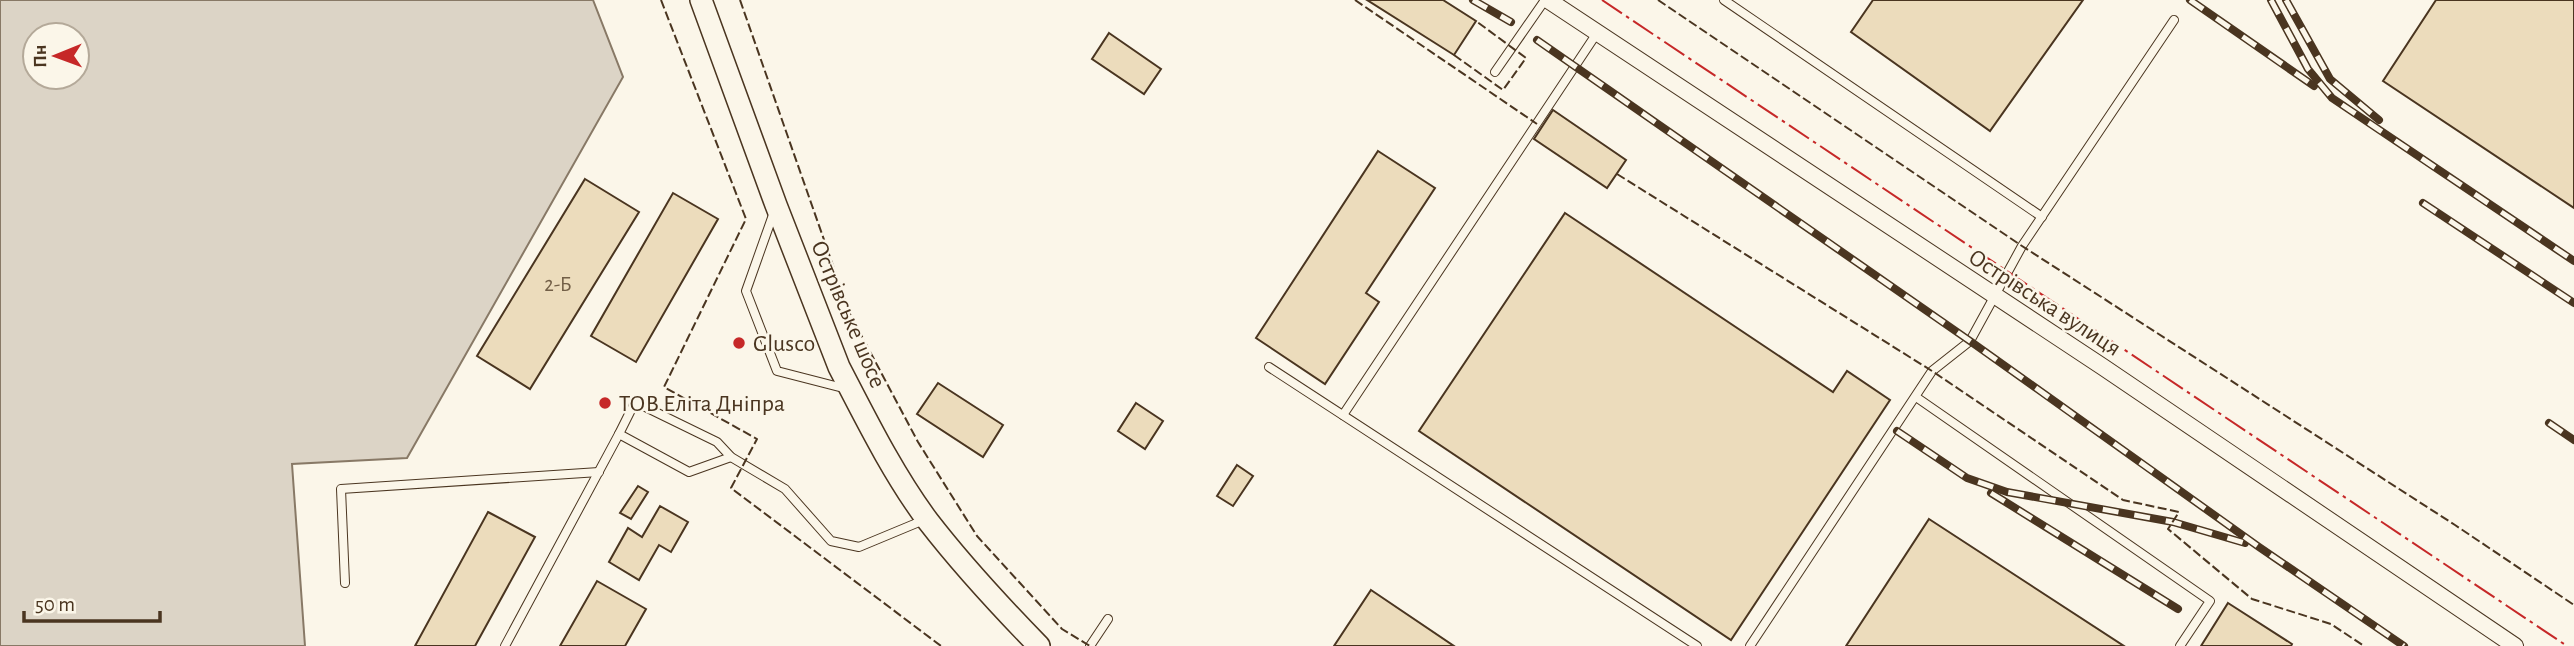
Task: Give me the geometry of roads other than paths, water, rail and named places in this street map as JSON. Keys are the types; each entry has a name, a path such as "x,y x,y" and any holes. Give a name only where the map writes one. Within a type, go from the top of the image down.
{"street":[{"name":"Острівське шосе","path":"701,0 839,367 902,482 926,519 967,571 1038,646"},
{"name":"Острівська вулиця","path":"1546,0 2515,646"}],"lane":[{"path":"1495,72 1546,0"},
{"path":"1724,0 2042,217"},
{"path":"1750,646 1932,372 1970,341 1993,296 2042,217 2174,20"},
{"path":"1343,415 1597,33"},
{"path":"776,205 746,291 776,371 851,390"},
{"path":"1269,367 1697,646"},
{"path":"1916,397 2210,601 2180,646"},
{"path":"505,646 635,402 717,442 731,457 785,489 831,541 859,547 926,519"},
{"path":"619,435 689,472 731,457"},
{"path":"345,583 341,489 599,472"},
{"path":"1090,646 1108,619"}],"railway":[{"path":"1473,0 1511,22"},
{"path":"2190,0 2314,86"},
{"path":"2271,0 2308,69 2332,98 2574,261"},
{"path":"2286,0 2330,79 2379,120"},
{"path":"1537,40 2404,646"},
{"path":"2423,203 2574,303"},
{"path":"2549,423 2574,440"},
{"path":"1897,431 1967,478 2007,492 2173,522 2245,543"},
{"path":"1991,493 2178,609"}],"place":[{"name":"Glusco","path":"739,343"},
{"name":"ТОВ Еліта Дніпра","path":"605,403"}]}
